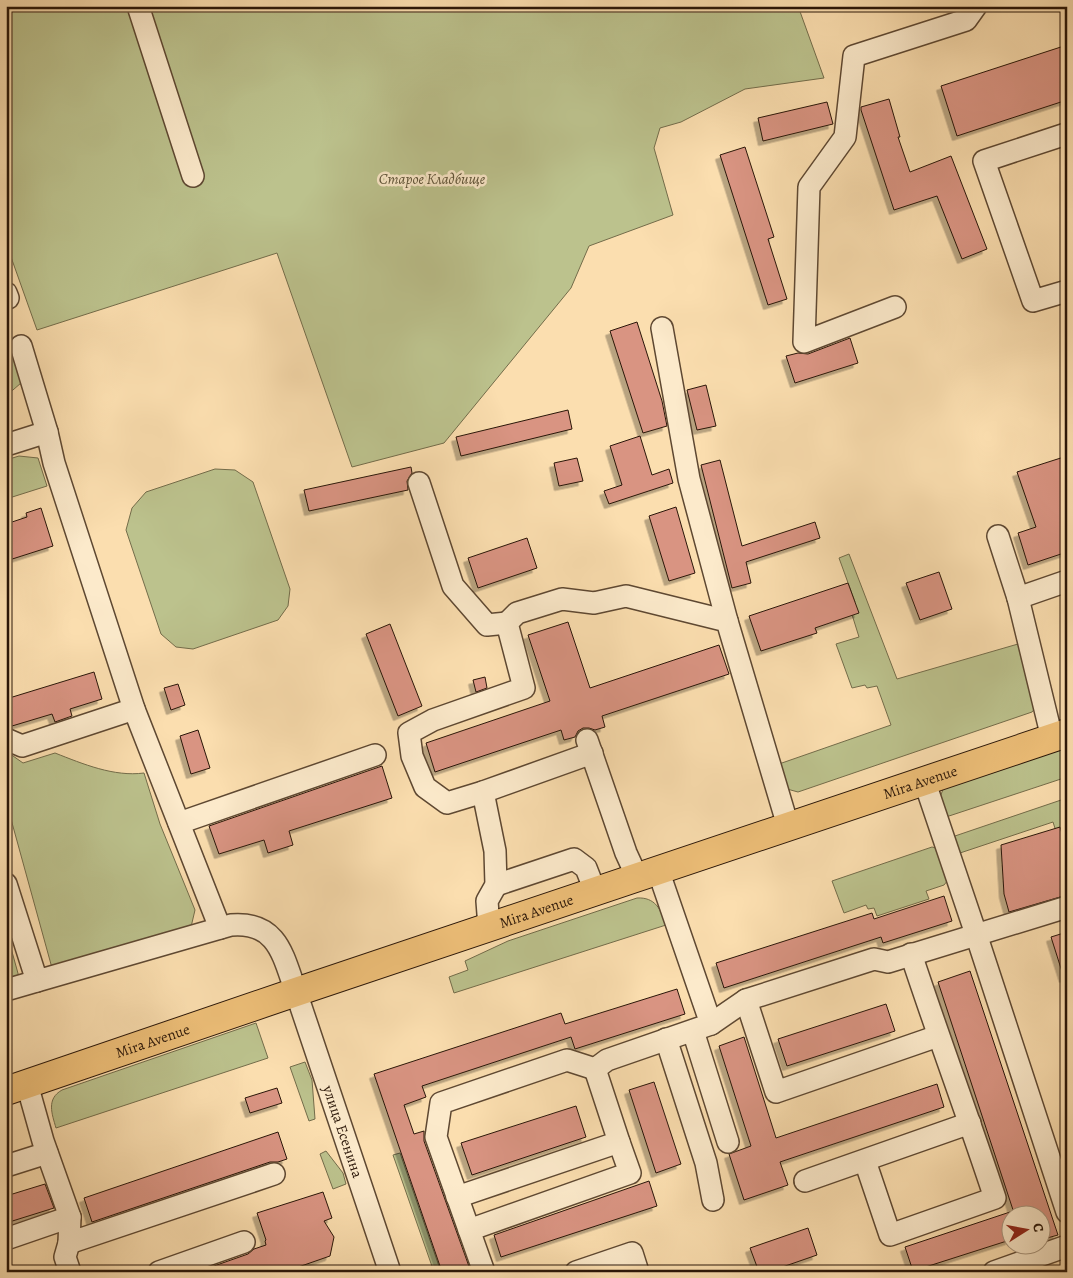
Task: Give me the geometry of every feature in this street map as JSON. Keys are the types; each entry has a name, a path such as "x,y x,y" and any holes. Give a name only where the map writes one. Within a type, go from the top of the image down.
{"main road":[{"name":"Mira Avenue","path":"17,1087 1059,736"}],"street":[{"path":"138,6 193,176"},
{"path":"895,307 804,342 809,187 845,137 854,56 966,20 976,6"},
{"path":"1066,134 984,161 1034,301 1067,291"},
{"path":"662,328 689,479 727,621 788,826"},
{"path":"21,346 47,432 57,473 134,709 220,928"},
{"path":"6,445 47,432"},
{"path":"419,483 453,586 487,625 507,623 517,613 562,598 594,603 626,596 727,621"},
{"path":"998,536 1059,736"},
{"path":"1018,598 1067,581"},
{"path":"507,623 524,688 433,720 409,733 412,756 425,787 447,803 483,792 590,746 626,853 648,873 702,1027 728,1142"},
{"path":"6,739 22,746 134,709"},
{"path":"179,823 375,755"},
{"path":"924,780 1067,1212"},
{"path":"483,792 495,851 496,885 487,901 489,927"},
{"path":"496,885 574,859 586,868 595,891"},
{"path":"7,888 37,980"},
{"path":"595,1069 607,1060 702,1027 746,1000 874,959 888,962 1067,907"},
{"name":"улица Есенина","path":"6,990 220,928 241,924 257,928 269,935 282,952 390,1272"},
{"path":"866,1160 890,1235 995,1198 911,954"},
{"path":"746,1000 776,1092 938,1036"},
{"path":"666,1039 706,1162 713,1200"},
{"path":"484,1272 436,1137 442,1103 567,1060 595,1069"},
{"path":"469,1230 630,1173 595,1069"},
{"path":"17,1087 47,1153 70,1217 69,1243 65,1257 70,1272"},
{"path":"805,1181 970,1123"},
{"path":"457,1197 619,1142"},
{"path":"6,1166 47,1153"},
{"path":"69,1243 274,1174"},
{"path":"6,1239 70,1217"},
{"path":"159,1272 244,1242"},
{"path":"994,1272 1028,1266 1067,1246"},
{"path":"576,1272 632,1253 638,1272"}],"green space":[{"name":"Старое Кладбище","path":"6,6 798,6 824,78 745,89 681,122 660,128 654,148 673,215 589,246 571,288 444,443 352,467 277,253 37,330 6,243"},
{"path":"6,329 21,383 6,396"},
{"path":"19,456 38,458 47,486 6,499 6,460"},
{"path":"215,469 235,470 253,482 290,589 288,606 278,620 193,649 176,647 161,634 126,530 132,508 146,492"},
{"path":"849,554 897,679 1018,644 1036,707 1032,712 798,792 787,789 779,764 891,725 877,686 867,688 865,685 852,688 836,644 859,637 849,605 855,602 839,558"},
{"path":"1067,742 1067,777 946,817 940,797 944,787"},
{"path":"6,751 23,763 55,753 110,771 133,774 144,773 160,824 195,910 191,927 52,968 6,801"},
{"path":"1067,798 1067,838 1059,841 1053,822 957,854 952,837"},
{"path":"932,847 940,849 948,880 944,885 926,891 929,899 877,916 874,908 868,909 866,905 844,913 832,881"},
{"path":"637,898 653,902 662,914 666,925 454,993 449,977 468,970 465,961 508,941"},
{"path":"6,930 19,977 6,981"},
{"path":"256,1023 268,1058 56,1128 52,1112 52,1102 62,1090"},
{"path":"305,1062 312,1080 315,1119 309,1121 290,1067"},
{"path":"326,1151 343,1173 346,1184 333,1189 320,1154"},
{"path":"400,1153 441,1272 434,1272 393,1155"}],"building":[{"path":"1067,45 1067,100 957,136 941,86"},
{"path":"889,99 900,137 898,137 910,172 951,156 987,249 962,259 937,196 894,210 861,110 861,107"},
{"path":"827,102 833,124 763,141 758,118"},
{"path":"745,147 774,237 768,239 787,299 768,305 720,155"},
{"path":"637,322 662,401 667,426 643,433 610,331"},
{"path":"850,338 858,363 795,383 786,356 798,353 808,354"},
{"path":"706,385 716,426 697,430 687,390"},
{"path":"568,410 572,429 461,456 456,437"},
{"path":"640,436 652,475 669,469 673,483 609,504 604,491 622,485 610,446"},
{"path":"1067,456 1067,552 1028,565 1018,533 1036,527 1017,472"},
{"path":"577,458 583,481 559,486 554,463"},
{"path":"720,460 742,546 815,522 820,538 746,562 751,583 732,588 701,465"},
{"path":"411,467 412,473 407,481 408,490 309,511 304,490"},
{"path":"676,507 695,573 669,581 649,516"},
{"path":"41,508 53,546 6,561 6,524 27,517 26,513"},
{"path":"527,538 537,568 478,588 468,558"},
{"path":"939,572 952,609 920,620 906,583"},
{"path":"848,583 859,613 815,628 817,633 761,651 749,616"},
{"path":"568,622 590,688 719,645 729,674 602,716 605,727 595,730 583,728 578,731 575,737 564,740 561,730 435,772 426,743 550,701 528,635"},
{"path":"390,624 422,706 398,716 366,634"},
{"path":"94,672 102,699 70,709 72,716 55,722 52,714 12,726 6,708 6,699"},
{"path":"485,677 487,688 476,692 473,680"},
{"path":"178,684 185,705 171,710 164,688"},
{"path":"198,730 210,768 191,774 180,736"},
{"path":"382,766 392,798 289,831 293,845 268,853 264,840 219,854 209,826"},
{"path":"1060,827 1067,850 1067,895 1009,912 1004,894 1001,845"},
{"path":"944,896 952,921 883,943 881,937 724,988 716,963 872,913 874,919"},
{"path":"1067,932 1067,977 1064,978 1051,937"},
{"path":"970,971 1048,1206 1012,1206 938,982"},
{"path":"677,989 685,1014 575,1049 571,1037 422,1086 426,1097 404,1105 414,1134 424,1131 424,1141 471,1272 442,1272 374,1074 561,1013 565,1024"},
{"path":"886,1004 895,1031 787,1066 778,1039"},
{"path":"744,1037 776,1138 937,1084 944,1107 780,1162 788,1185 744,1200 729,1154 751,1146 719,1046"},
{"path":"654,1082 681,1164 656,1173 629,1090"},
{"path":"277,1088 282,1103 250,1113 245,1098"},
{"path":"576,1106 586,1137 472,1175 461,1143"},
{"path":"278,1132 287,1159 270,1162 92,1222 84,1198"},
{"path":"649,1181 657,1206 501,1257 494,1235"},
{"path":"45,1184 54,1208 6,1223 6,1196"},
{"path":"323,1192 332,1218 324,1221 334,1237 330,1256 284,1272 275,1272 273,1267 259,1272 197,1272 248,1254 254,1249 266,1245 257,1213"},
{"path":"1050,1211 1058,1235 1050,1237"},
{"path":"1000,1215 1000,1243 913,1271 905,1247"},
{"path":"808,1228 817,1255 768,1272 759,1272 750,1248"}]}
